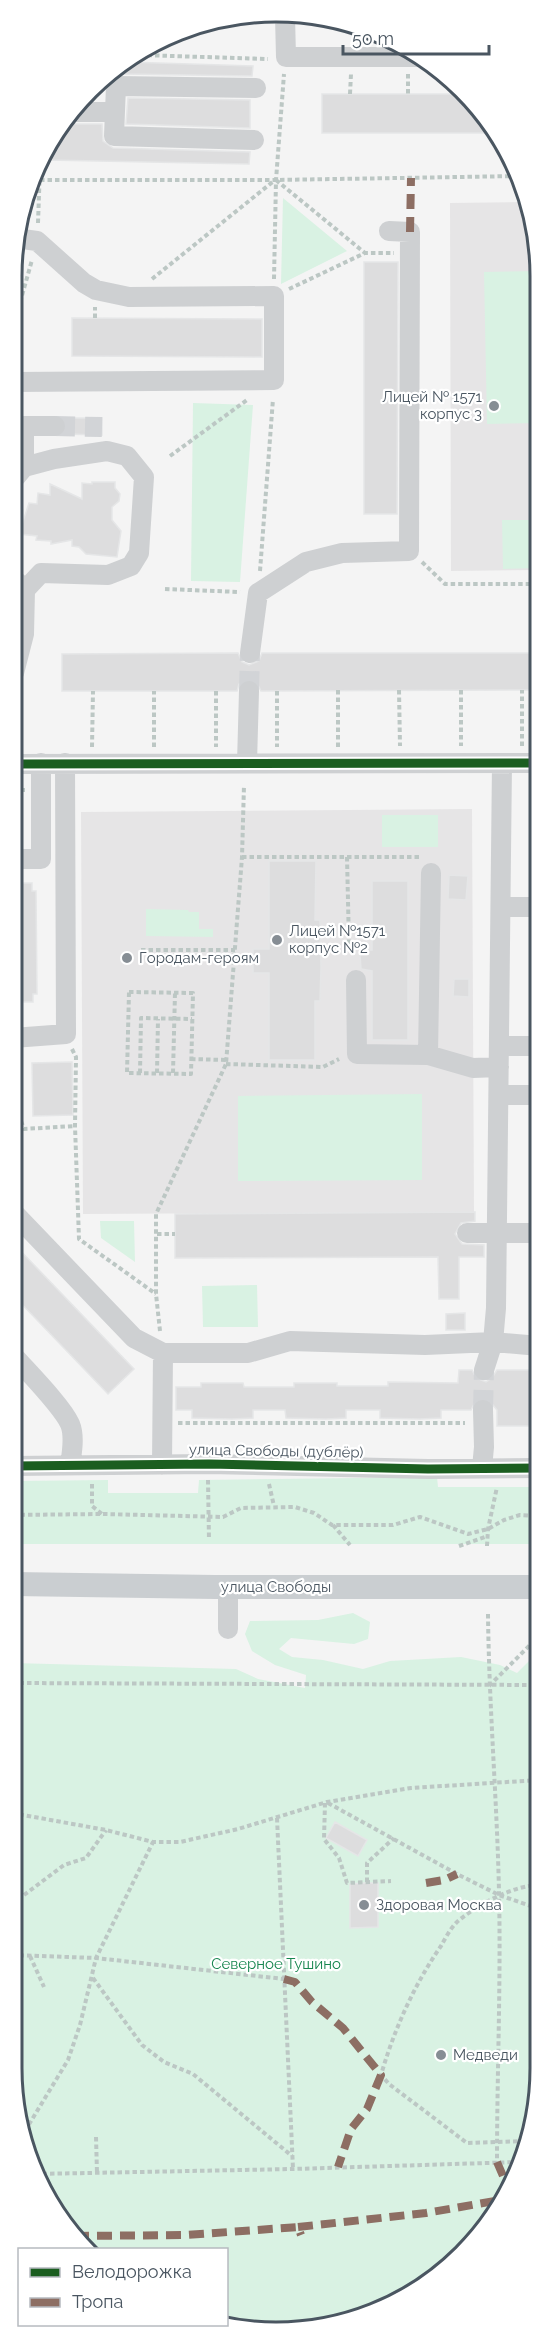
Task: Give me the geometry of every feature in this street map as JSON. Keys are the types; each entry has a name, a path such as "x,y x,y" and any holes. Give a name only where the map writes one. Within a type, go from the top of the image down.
{"main road":[{"name":"улица Свободы","path":"22,1584 530,1587"}],"street":[{"path":"285,23 286,57 404,57"},
{"path":"254,140 114,136 114,112 116,86 256,88"},
{"path":"83,112 114,112"},
{"path":"250,653 258,593 306,562 342,553 410,551 410,232 389,231"},
{"path":"22,382 274,380 274,296 129,297 106,293 84,284 37,241 25,239"},
{"path":"22,445 24,426 56,426"},
{"path":"22,472 54,459 107,451 127,456 144,477 139,553 131,566 108,574 41,573 22,583"},
{"path":"22,609 24,634 22,642"},
{"path":"247,764 249,691"},
{"path":"22,859 41,859 41,763"},
{"path":"22,1037 66,1034 65,763"},
{"path":"484,1370 493,1342 496,1308 502,763"},
{"path":"22,764 530,763"},
{"path":"428,1055 431,873"},
{"path":"501,907 530,907"},
{"path":"356,980 357,1054 428,1055 473,1068 499,1067"},
{"path":"499,1046 530,1046"},
{"path":"499,1095 530,1095"},
{"path":"22,1221 134,1338 163,1353 248,1353 290,1341 425,1345 493,1342 530,1345"},
{"path":"467,1233 530,1233"},
{"path":"162,1465 163,1353"},
{"path":"22,1365 63,1412 70,1425 72,1453 70,1466"},
{"path":"482,1468 483,1417"},
{"name":"улица Свободы (дублёр)","path":"22,1466 208,1464 428,1469 530,1468"},
{"path":"228,1587 228,1629"}],"path":[{"path":"154,55 253,60 286,57 276,180 274,296 365,253 410,252"},
{"path":"42,180 276,180 510,176"},
{"path":"276,180 365,253"},
{"path":"129,297 276,180"},
{"path":"22,295 37,241 40,185"},
{"path":"170,456 274,380"},
{"path":"165,589 258,593 274,380"},
{"path":"410,551 445,584 530,584"},
{"path":"338,690 338,749"},
{"path":"399,690 400,749"},
{"path":"461,690 461,749"},
{"path":"522,690 522,749"},
{"path":"92,749 93,691"},
{"path":"154,691 154,749"},
{"path":"216,691 216,749"},
{"path":"277,691 277,753"},
{"path":"163,1353 156,1294 156,1214 226,1062 242,857 244,785"},
{"path":"242,857 424,857 430,862 431,873"},
{"path":"347,857 349,944"},
{"path":"141,950 235,950"},
{"path":"234,961 253,961"},
{"path":"129,992 175,993 193,993 191,1074 127,1072 129,992"},
{"path":"174,1074 175,993"},
{"path":"140,1073 141,1018 192,1019"},
{"path":"157,1073 158,1019"},
{"path":"66,1034 75,1057 79,1239 156,1294"},
{"path":"191,1059 323,1067 348,1054 357,1054"},
{"path":"22,1124 24,1129 75,1126"},
{"path":"157,1234 175,1234"},
{"path":"162,1423 483,1417"},
{"path":"208,1464 209,1540"},
{"path":"487,1546 488,1529 498,1487"},
{"path":"84,1514 92,1506"},
{"path":"22,1515 223,1517 241,1508 295,1507 314,1512 332,1524 350,1545"},
{"path":"332,1524 393,1525 420,1517 468,1534 488,1529 504,1520 520,1515 530,1516"},
{"path":"459,1546 488,1536"},
{"path":"488,1614 489,1686 499,1895 497,2162"},
{"path":"489,1686 530,1645"},
{"path":"22,1683 530,1686"},
{"path":"22,1815 106,1830 153,1842 180,1842 238,1829 326,1803 411,1788 530,1780"},
{"path":"326,1803 457,1874 499,1895 530,1906"},
{"path":"326,1803 324,1839 339,1858 347,1883 391,1881"},
{"path":"277,1818 293,2169"},
{"path":"22,1896 64,1865 86,1858 106,1830"},
{"path":"366,1883 367,1863 394,1838"},
{"path":"29,2124 68,2060 93,1978 96,1958 153,1842"},
{"path":"519,2141 467,2143 381,2075 397,2027 424,1970 456,1923 499,1895 530,1885"},
{"path":"22,1955 96,1958 284,1979"},
{"path":"30,1956 45,1987"},
{"path":"93,1978 142,2045 164,2062 193,2074 292,2156"},
{"path":"96,2137 97,2174"},
{"path":"46,2174 512,2162"}],"shaded area":[{"name":"Лицей № 1571 корпус 3","path":"519,202 526,227 530,260 530,570 451,571 450,203"},
{"name":"Лицей №1571 корпус №2","path":"472,809 474,1212 83,1214 81,812"}],"green space":[{"path":"283,198 347,251 281,284"},
{"path":"530,271 530,423 487,424 484,272"},
{"path":"193,403 253,405 240,582 191,581"},
{"path":"502,520 530,520 530,568 503,569"},
{"path":"382,815 438,815 438,847 382,847"},
{"path":"146,909 199,912 199,929 213,929 213,937 146,936"},
{"path":"422,1094 422,1180 238,1181 238,1096"},
{"path":"100,1221 134,1221 135,1262 101,1238"},
{"path":"257,1285 258,1327 203,1327 202,1286"},
{"path":"437,1477 438,1487 530,1487 530,1544 22,1544 22,1481 108,1480 108,1493 198,1493 199,1480"},
{"name":"Северное Тушино","path":"353,1613 370,1622 368,1639 354,1644 291,1638 279,1649 292,1657 323,1660 363,1669 390,1661 461,1657 500,1665 517,1673 530,1660 530,2084 522,2133 504,2180 478,2222 444,2258 418,2279 358,2308 326,2317 293,2321 260,2321 228,2317 228,2248 98,2248 65,2209 36,2149 27,2117 22,2068 22,1663 236,1669 258,1679 305,1688 306,1675 275,1665 252,1651 245,1634 250,1621 318,1620"}],"building":[{"path":"140,62 253,66 252,76 123,74"},
{"path":"322,94 453,94 486,133 322,133"},
{"path":"128,98 250,100 250,128 126,124"},
{"path":"74,123 102,124 103,141 113,148 250,152 249,164 51,160"},
{"path":"364,262 398,262 397,514 364,514"},
{"path":"72,318 262,319 262,357 72,356"},
{"path":"63,418 102,418 102,435 63,434 67,427"},
{"path":"92,482 115,482 115,488 120,494 119,501 112,507 112,520 121,531 117,557 86,554 79,547 72,546 72,540 51,544 51,541 36,540 37,536 22,534 22,525 29,503 37,504 38,493 50,495 50,484 82,499 82,483 92,484"},
{"path":"238,653 242,662 249,665 259,661 262,653 530,653 530,690 261,691 256,681 249,679 239,684 237,691 62,691 62,654"},
{"path":"269,861 316,861 315,920 320,920 321,967 320,1001 315,1001 315,1060 269,1060 269,973 253,973 253,949 269,949"},
{"path":"449,875 468,876 466,900 448,899"},
{"path":"372,881 408,881 408,1040 372,1040 372,971 361,969 360,955 361,950 372,950"},
{"path":"22,883 32,883 32,891 36,891 37,994 33,994 33,1002 22,1002"},
{"path":"454,979 469,979 469,997 453,996"},
{"path":"72,1062 73,1115 33,1116 32,1063"},
{"path":"475,1212 475,1221 461,1223 455,1234 462,1244 484,1245 484,1257 459,1257 459,1299 439,1299 438,1257 175,1258 175,1214"},
{"path":"22,1252 134,1369 108,1394 22,1304"},
{"path":"465,1313 465,1330 446,1330 446,1314"},
{"path":"459,1370 472,1370 476,1378 486,1382 497,1370 530,1370 530,1426 497,1426 497,1410 489,1400 483,1398 476,1400 471,1410 441,1410 441,1418 420,1419 380,1418 380,1410 346,1410 346,1418 326,1419 286,1418 285,1410 253,1410 253,1418 232,1419 192,1418 192,1410 176,1410 176,1387 201,1387 201,1383 243,1383 244,1387 294,1387 294,1383 388,1386 388,1382 458,1383"},
{"path":"335,1822 367,1840 358,1856 326,1838"},
{"name":"Здоровая Москва","path":"378,1883 378,1927 350,1928 350,1884"}],"tunnel":[{"path":"55,426 102,427"},
{"path":"249,691 250,653"},
{"path":"483,1410 484,1370"}],"marked path":[{"path":"410,232 411,178"},
{"path":"426,1883 444,1880 457,1874"},
{"path":"284,1979 295,1982 312,2002 343,2028 381,2075 367,2109 351,2129 338,2167"},
{"path":"497,2162 504,2179"},
{"path":"298,2227 426,2213 492,2201"},
{"path":"87,2236 187,2235 298,2227 301,2235"}],"cycle path":[{"path":"22,764 530,763"},
{"path":"22,1466 209,1464 428,1469 530,1468"}],"place":[{"name":"Лицей № 1571 корпус 3","path":"494,406"},
{"name":"Лицей №1571 корпус №2","path":"277,940"},
{"name":"Городам-героям","path":"127,958"},
{"name":"Здоровая Москва","path":"364,1905"},
{"name":"Медведи","path":"441,2055"}]}
